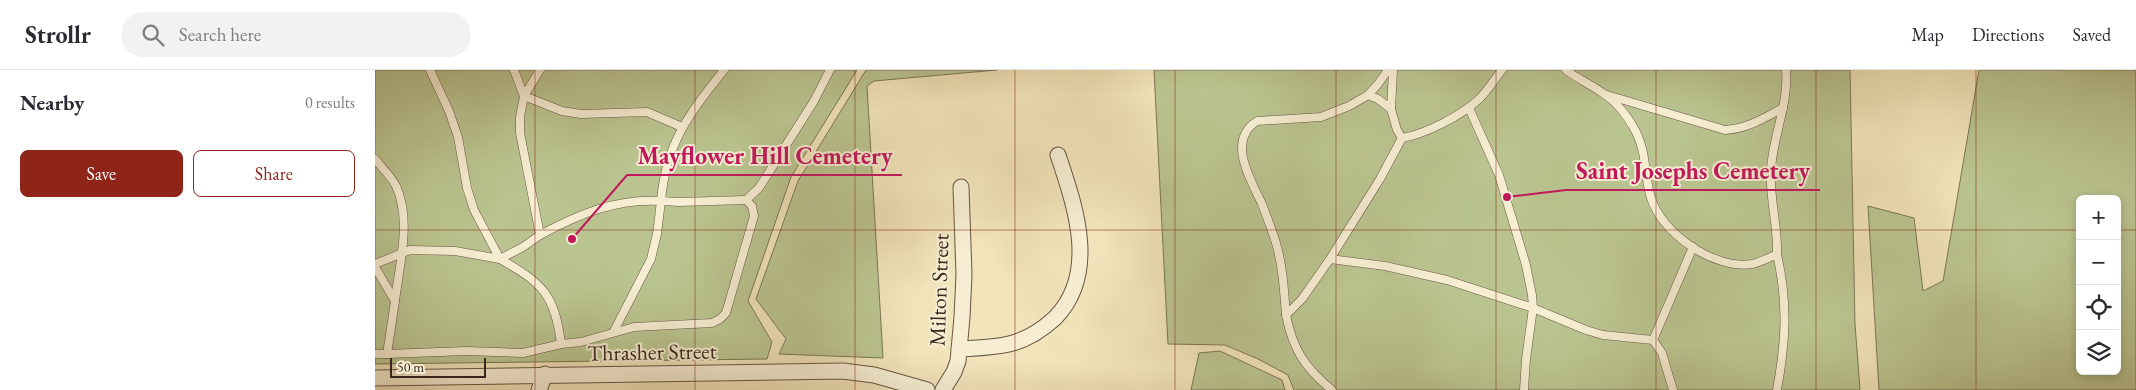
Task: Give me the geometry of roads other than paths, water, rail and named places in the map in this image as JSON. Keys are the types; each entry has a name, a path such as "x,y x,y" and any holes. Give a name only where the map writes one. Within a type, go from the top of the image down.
{"street":[{"path":"959,349 1008,344 1035,334 1059,314 1073,291 1081,263 1079,235 1071,195 1059,154"},
{"name":"Milton Street","path":"943,390 954,372 959,349 964,275 961,187"},
{"name":"Thrasher Street","path":"375,378 843,371 874,375 927,390"},
{"path":"539,390 545,374"}],"lane":[{"path":"430,70 449,111 474,210 500,259"},
{"path":"514,70 524,96 562,111 581,114 647,112 681,127"},
{"path":"540,70 524,96 519,117 520,133 540,235"},
{"path":"614,332 651,259 657,234 663,175 681,127 723,70"},
{"path":"500,259 523,247 540,235 588,212 613,203 646,200 679,202 746,200 759,188 814,101 830,70"},
{"path":"1332,390 1319,379 1295,347 1289,331 1280,257 1261,202 1245,168 1243,146 1245,134 1249,126 1257,121 1321,117 1349,106 1368,94 1379,84 1388,70"},
{"path":"1393,70 1391,109 1397,130 1402,138"},
{"path":"1402,138 1416,136 1469,108 1480,99 1502,70"},
{"path":"1566,70 1579,80 1605,94 1725,130 1735,130 1754,124 1783,108"},
{"path":"1777,390 1784,347 1784,284 1777,254 1771,168 1787,91 1786,70"},
{"path":"1368,94 1391,109"},
{"path":"1605,94 1621,110 1635,131 1645,158 1650,197 1655,208 1675,234 1706,256 1732,264 1752,264 1777,254"},
{"path":"1469,108 1499,175 1526,265 1533,308 1524,390"},
{"path":"1286,316 1302,299 1330,259 1366,202 1402,138"},
{"path":"375,159 395,185 402,203 403,218 401,253 387,354"},
{"path":"375,354 466,351 523,354 561,344 581,342 614,332 653,325 712,322 720,319 725,313 754,216 752,206 746,200"},
{"path":"1653,340 1693,247"},
{"path":"395,301 375,266 401,253 410,250 455,251 500,259 528,275 541,287 556,313 561,344"},
{"path":"1330,259 1385,266 1447,280 1533,308 1603,335 1653,340 1662,353 1673,390"}],"place":[{"name":"Saint Josephs Cemetery","path":"1507,197"},
{"name":"Mayflower Hill Cemetery","path":"572,239"}]}
